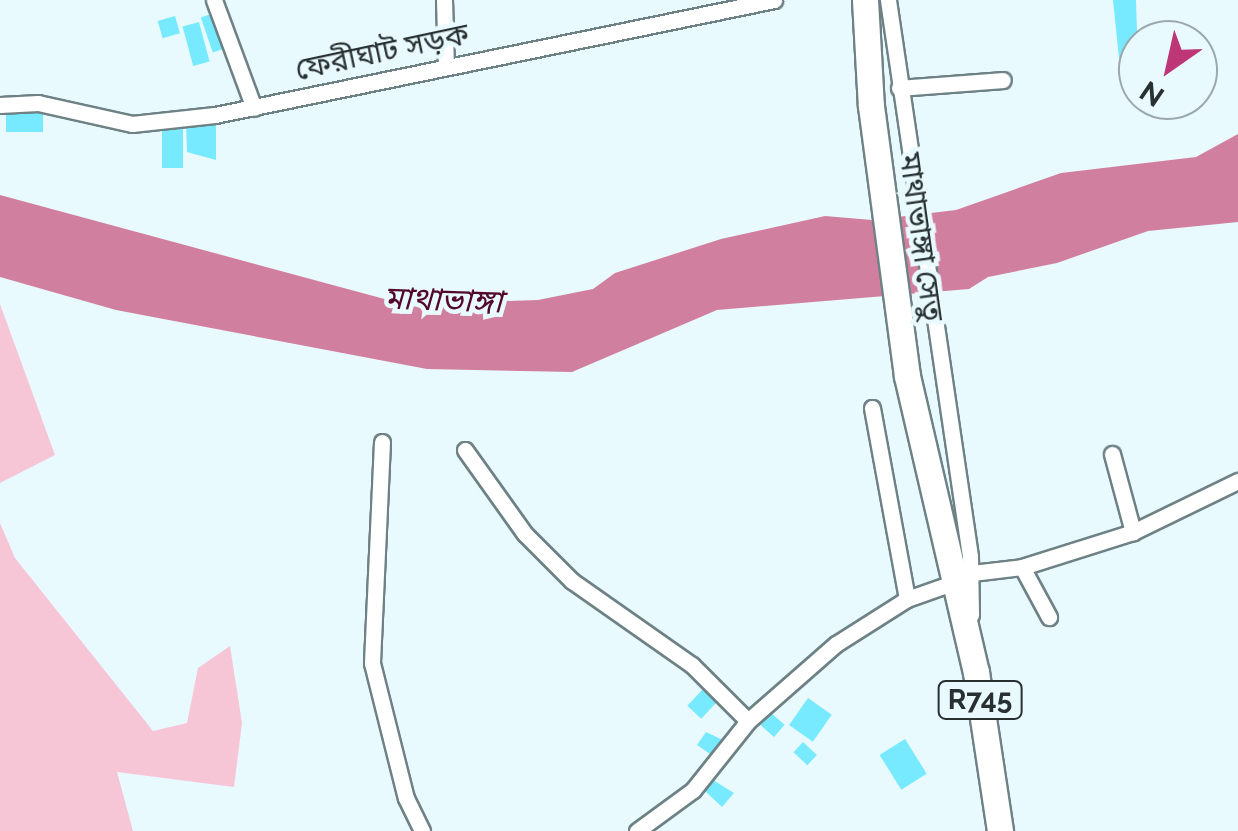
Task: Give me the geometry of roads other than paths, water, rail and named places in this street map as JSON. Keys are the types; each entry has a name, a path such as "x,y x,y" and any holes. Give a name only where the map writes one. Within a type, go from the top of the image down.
{"main road":[{"name":"মাথাভাঙ্গা সেতু","path":"864,0 871,106 907,376 964,577"},
{"name":"R745","path":"964,577 995,828"}],"street":[{"path":"214,0 254,108"},
{"path":"444,0 446,67"},
{"name":"ফেরীঘাট সড়ক","path":"0,105 38,103 132,124 254,108 774,0"},
{"path":"888,0 964,577"},
{"path":"899,95 1003,80"},
{"path":"872,408 907,599"},
{"path":"382,442 372,663 406,798 422,831"},
{"path":"465,450 525,534 572,581 692,665 748,721"},
{"path":"1112,454 1133,532"},
{"path":"638,831 692,790 748,721 836,644 907,599 964,577 1022,567 1133,532 1238,482"},
{"path":"1022,567 1049,618"}],"water label":[{"name":"মাথাভাঙ্গা","path":"443,300"}]}
